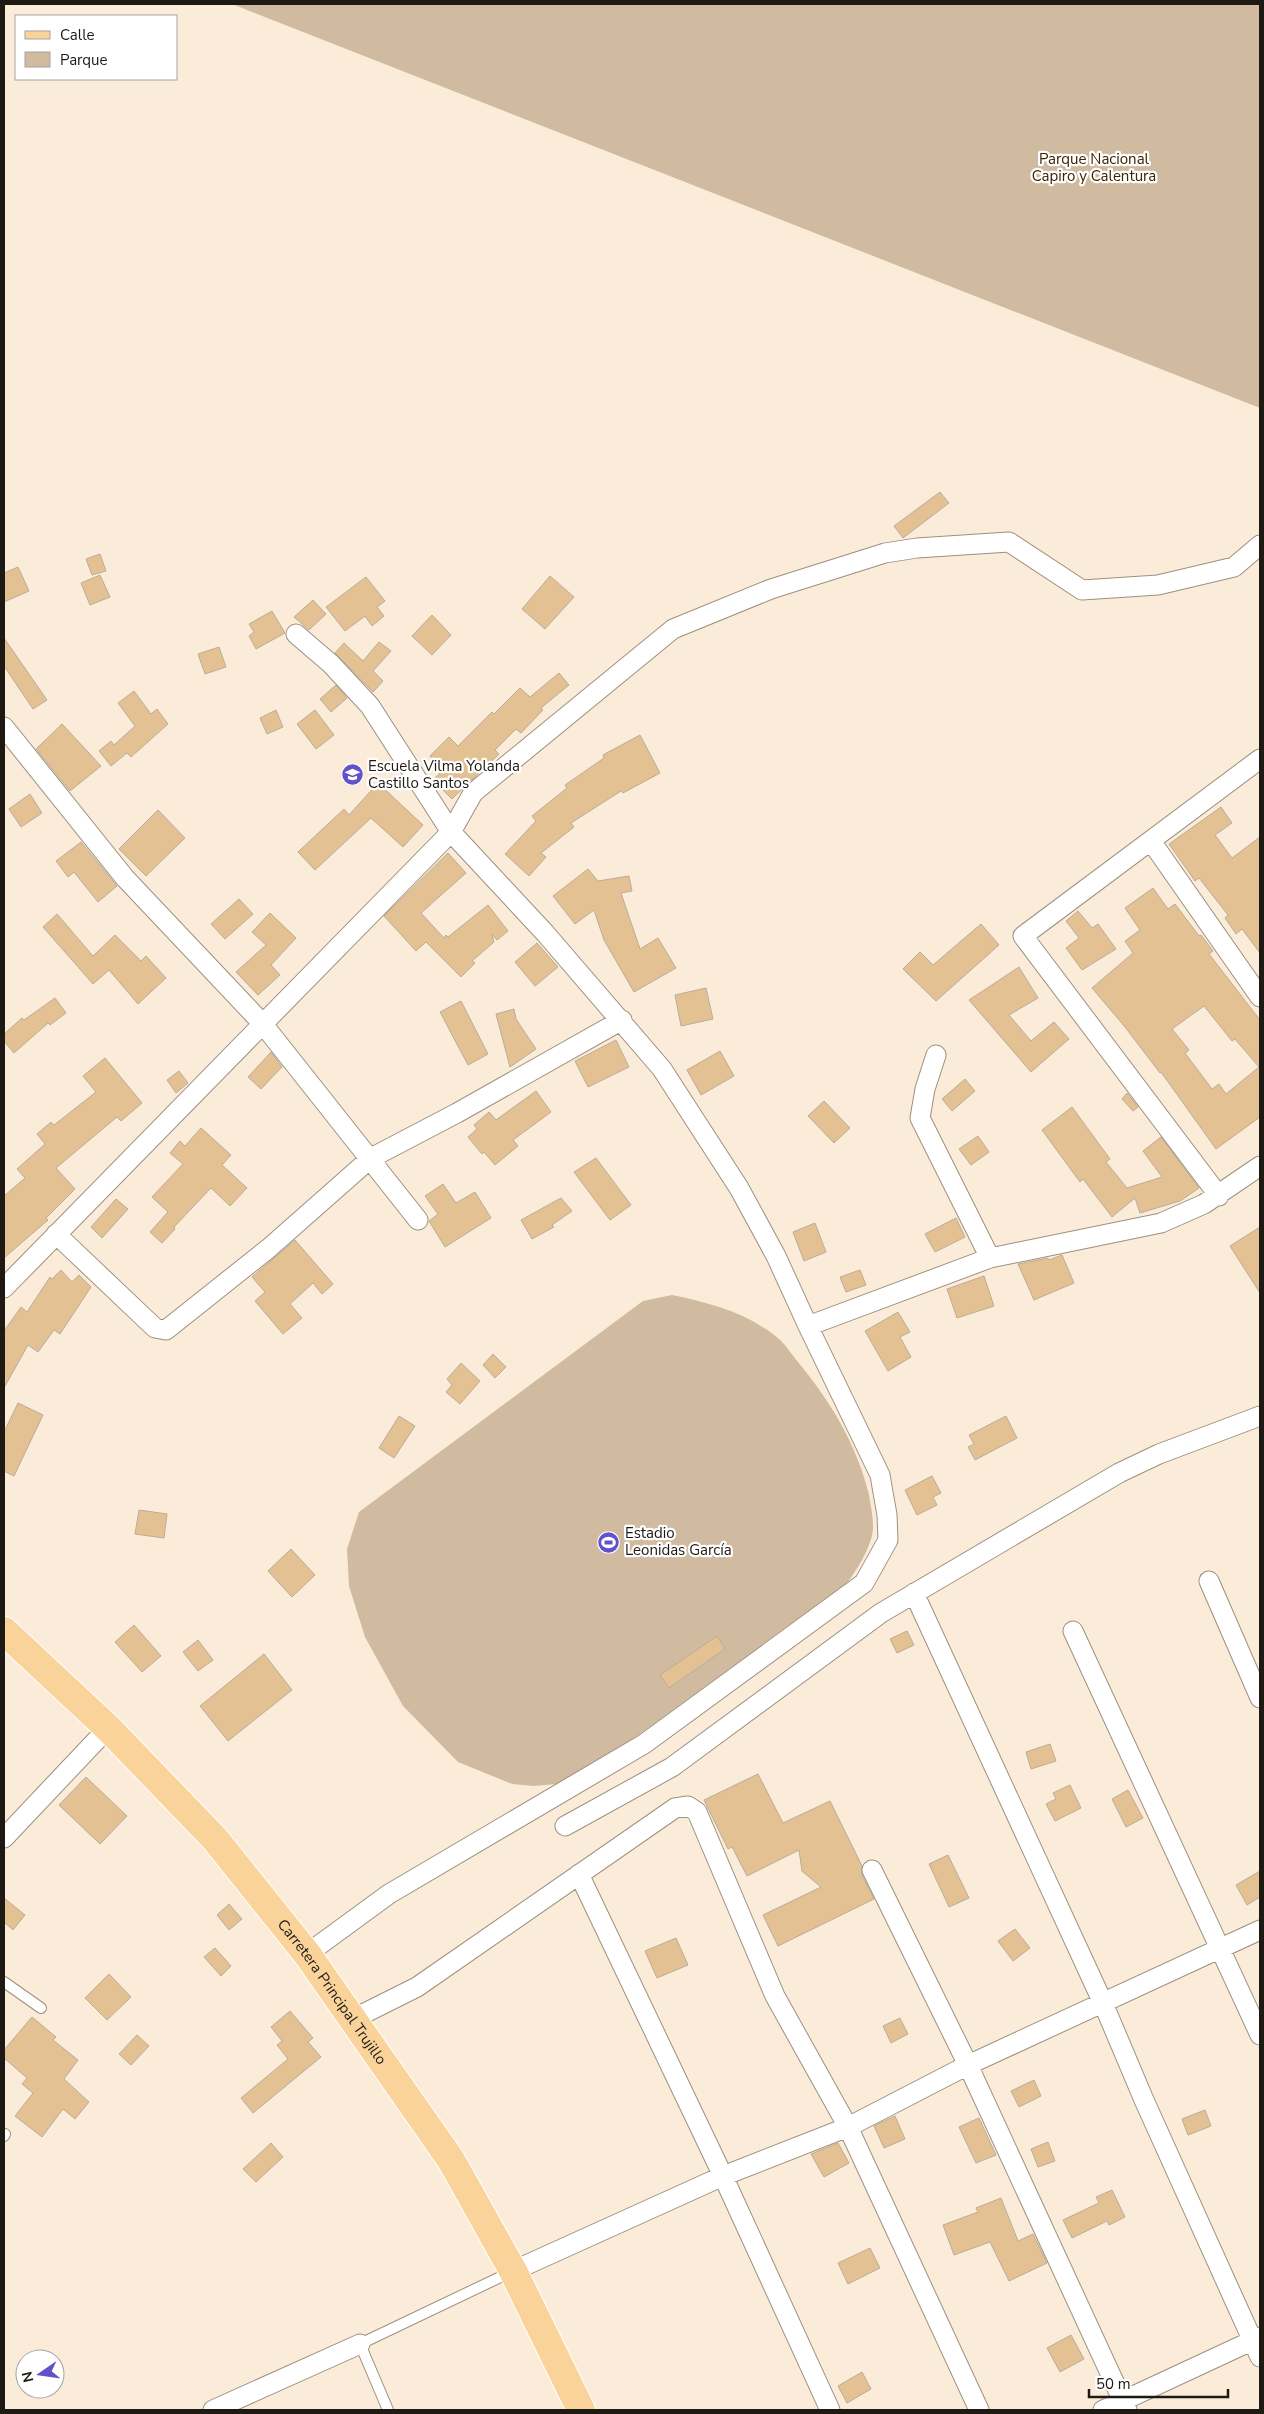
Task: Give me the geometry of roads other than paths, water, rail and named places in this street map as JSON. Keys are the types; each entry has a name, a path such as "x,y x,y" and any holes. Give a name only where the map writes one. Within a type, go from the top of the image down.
{"main road":[{"name":"Carretera Principal Trujillo","path":"4,1631 108,1728 215,1839 307,1954 451,2160 514,2271 581,2410"}],"street":[{"path":"4,1288 262,1022 451,832 473,793 673,629 771,589 885,553 917,548 1009,542 1082,590 1158,585 1234,567 1260,545"},
{"path":"296,634 331,664 370,706 451,832 622,1020 662,1069 739,1188 776,1256 880,1475 887,1514 888,1540 864,1583 644,1744 389,1894 307,1954"},
{"path":"4,727 125,878 262,1022 418,1220"},
{"path":"1218,1196 1023,936 1260,759"},
{"path":"1151,841 1260,998"},
{"path":"56,1234 155,1328 166,1330 269,1248 371,1158 457,1113 622,1020"},
{"path":"936,1054 925,1089 920,1118 990,1258"},
{"path":"808,1326 990,1258 1161,1223 1218,1196 1260,1166"},
{"path":"565,1826 672,1767 881,1613 914,1593 1119,1473 1159,1454 1260,1416"},
{"path":"1209,1581 1260,1698"},
{"path":"914,1593 1103,2003 1144,2100 1258,2345 1125,2406 1103,2410"},
{"path":"1073,1631 1222,1948 1260,2035"},
{"path":"4,1838 108,1728"},
{"path":"353,2018 417,1987 674,1808 688,1806 697,1812 775,1996 848,2127 979,2410"},
{"path":"872,1870 968,2065 1125,2406"},
{"path":"579,1874 723,2176 830,2410"},
{"path":"514,2271 723,2176 848,2127 968,2065 1260,1930"},
{"path":"213,2410 360,2344"}],"lane":[{"path":"4,1982 41,2008"},
{"path":"388,2410 360,2344 514,2271"}],"place":[{"name":"Escuela Vilma Yolanda Castillo Santos","path":"352,775"},
{"name":"Estadio Leonidas García","path":"609,1542"}],"park label":[{"name":"Parque Nacional Capiro y Calentura","path":"1094,168"}]}
